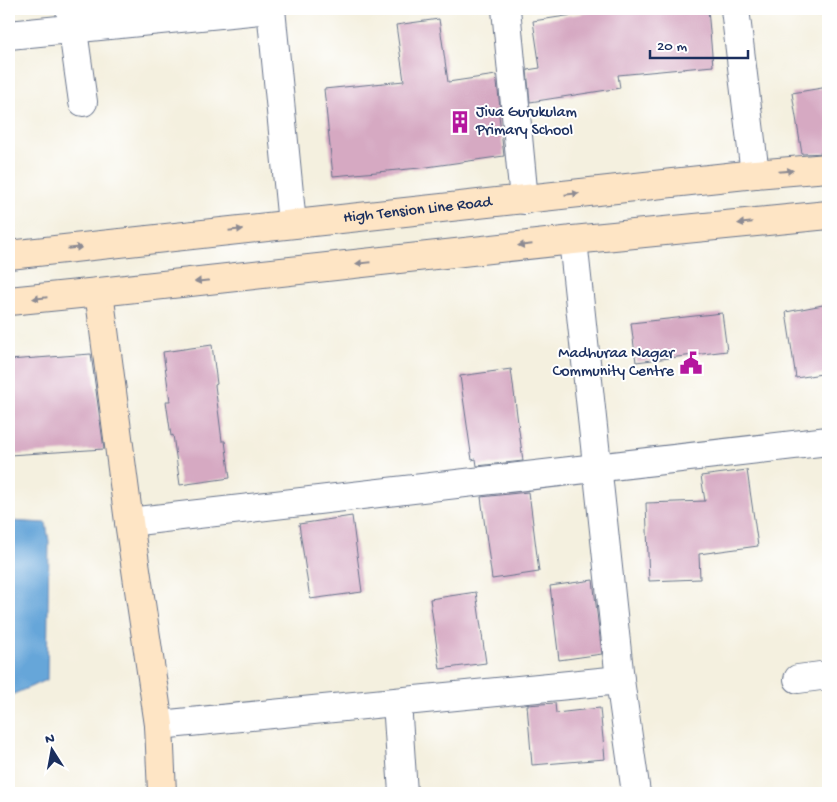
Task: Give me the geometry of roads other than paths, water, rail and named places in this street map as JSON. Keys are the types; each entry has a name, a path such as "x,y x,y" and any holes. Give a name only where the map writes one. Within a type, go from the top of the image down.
{"main road":[{"name":"High Tension Line Road","path":"9,255 755,174 828,168"},
{"path":"9,301 573,240 828,215"},
{"path":"99,292 129,522 159,725 162,793"}],"street":[{"path":"9,35 71,19 271,9 292,224"},
{"path":"506,9 524,200"},
{"path":"735,9 755,174"},
{"path":"71,19 83,102"},
{"path":"573,240 620,680 636,793"},
{"path":"129,522 828,441"},
{"path":"798,679 828,675"},
{"path":"159,725 620,680"},
{"path":"397,702 403,793"}],"water":[{"path":"9,521 46,523 49,541 47,680 9,696"}],"place":[{"name":"Jiva Gurukulam Primary School","path":"460,122"},
{"name":"Madhuraa Nagar Community Centre","path":"691,363"}]}
